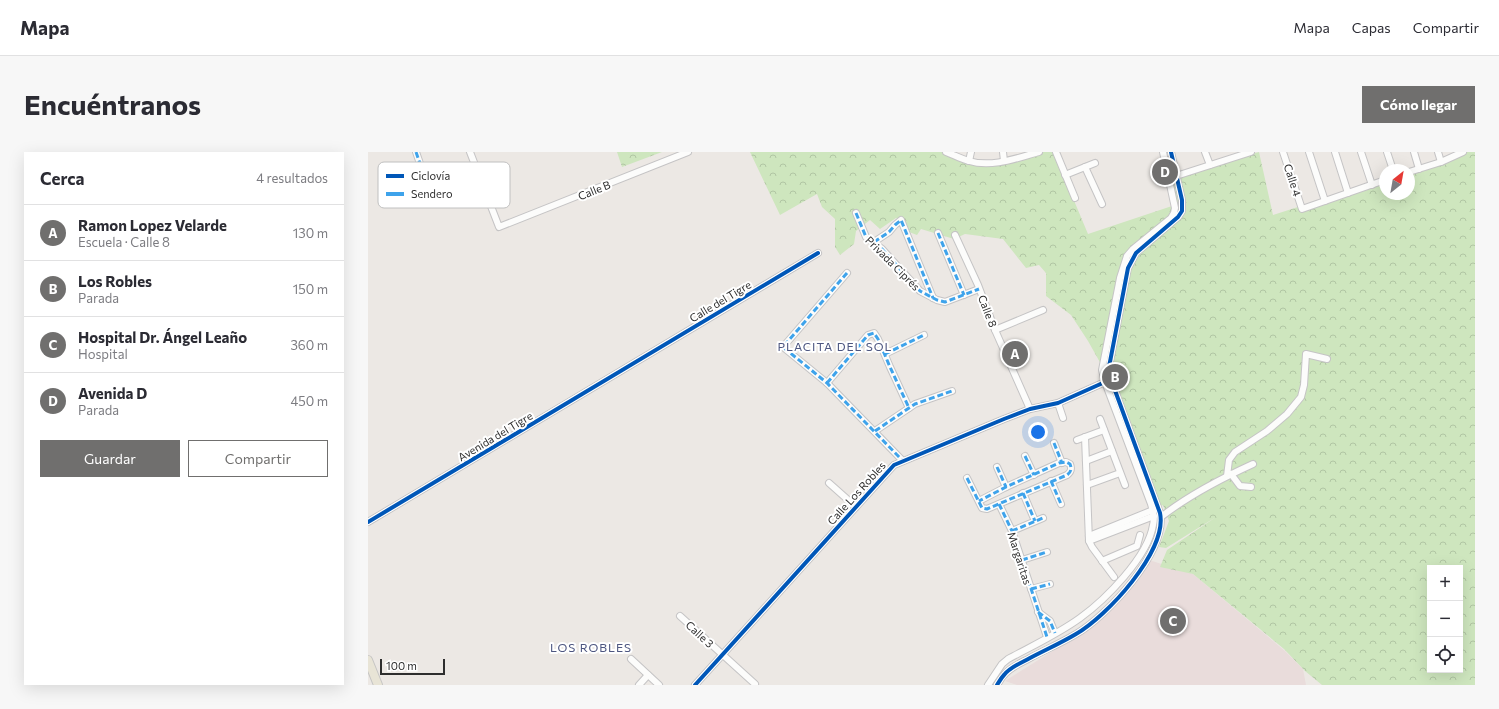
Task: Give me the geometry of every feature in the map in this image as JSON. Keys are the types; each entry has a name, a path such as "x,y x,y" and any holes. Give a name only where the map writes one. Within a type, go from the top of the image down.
{"main road":[{"path":"368,660 378,685"},
{"path":"368,675 372,685"}],"street":[{"path":"416,152 419,162"},
{"name":"Calle B","path":"470,152 474,162"},
{"name":"Calle B","path":"491,208 499,228 688,152"},
{"path":"946,152 969,161 988,163 1004,161 1039,152"},
{"path":"969,161 972,152"},
{"path":"1003,152 1004,161"},
{"path":"1056,152 1075,198"},
{"path":"997,685 1005,674 1015,666 1076,634 1089,625 1120,597 1144,565 1157,539 1161,517 1113,386 1110,367 1125,279 1130,265 1136,253 1178,218 1182,211 1181,196 1163,152"},
{"path":"988,685 1002,664 1008,659 1080,618 1098,603 1137,560 1147,543 1152,530 1153,513 1105,382 1102,367 1123,267 1127,256 1133,249 1173,215 1175,210 1173,199 1171,152"},
{"path":"1205,152 1210,166"},
{"path":"1173,177 1210,166 1232,155 1251,152"},
{"name":"Calle 4","path":"1283,152 1302,209 1325,201"},
{"path":"1309,152 1325,201 1379,182"},
{"path":"1335,152 1348,193"},
{"path":"1361,152 1372,185"},
{"path":"1387,152 1391,164"},
{"path":"1414,152 1419,169"},
{"path":"1438,152 1441,162"},
{"path":"1415,170 1441,162 1463,152"},
{"path":"1065,175 1095,163"},
{"path":"1086,167 1102,204"},
{"path":"1173,199 1175,195 1178,194 1181,196"},
{"name":"Privada Ciprés","path":"856,213 866,237 874,242 920,291 945,302 979,287"},
{"path":"874,242 889,232 901,220 933,298"},
{"path":"938,233 963,293"},
{"name":"Calle 8","path":"955,235 979,287 995,330 1030,409"},
{"name":"Calle del Tigre","path":"632,365 818,253"},
{"path":"847,273 783,347 827,383 902,460"},
{"path":"995,330 1043,310"},
{"path":"827,383 868,335 874,333 909,408"},
{"path":"885,354 924,335"},
{"path":"1251,487 1240,486 1229,475 1229,460 1231,456 1267,431 1287,414 1301,397 1304,385 1306,354 1327,359"},
{"name":"Avenida del Tigre","path":"368,522 632,365"},
{"name":"Calle Los Robles","path":"694,685 886,472 894,465 902,460 1030,409 1058,403 1105,382"},
{"path":"874,431 915,404 952,391"},
{"path":"1058,403 1062,418"},
{"path":"1100,419 1125,485"},
{"path":"1077,440 1104,430"},
{"path":"1085,437 1089,538 1092,547 1114,577"},
{"path":"1054,443 1062,463"},
{"path":"1086,461 1112,451"},
{"path":"1025,456 1034,475"},
{"path":"967,478 975,497 982,508 987,509 1067,475 1070,473 1070,464 1066,462 1062,463 1006,487 979,502"},
{"path":"1161,517 1188,497 1253,464"},
{"path":"997,466 1006,487"},
{"path":"1087,485 1120,473"},
{"path":"1051,481 1061,504"},
{"path":"829,482 856,507"},
{"path":"1023,493 1035,521"},
{"name":"Margaritas","path":"1000,504 1012,531 1047,638"},
{"path":"1089,538 1153,513"},
{"path":"1012,531 1043,518"},
{"path":"1102,561 1137,546 1140,536"},
{"path":"1022,560 1047,552"},
{"path":"1031,589 1050,584"},
{"name":"Margaritas","path":"1038,612 1050,621 1055,633"},
{"name":"Calle 3","path":"680,616 755,684"},
{"path":"631,659 659,685"},
{"path":"639,685 648,675"}],"shaded area":[{"path":"1149,560 1193,574 1285,651 1303,669 1306,685 1017,685 1005,681 1091,627"}],"green space":[{"path":"617,152 662,152 622,167"},
{"path":"750,152 946,152 982,163 1039,152 1056,152 1065,179 1088,234 1172,206 1169,178 1259,152 1273,215 1379,181 1379,200 1415,200 1415,169 1467,152 1475,152 1475,685 1322,685 1305,671 1284,649 1193,574 1160,567 1167,550 1216,517 1166,548 1159,547 1169,521 1163,505 1161,506 1111,382 1088,341 1071,315 1046,296 1046,273 1039,265 1026,268 1003,239 965,234 954,239 921,229 917,235 909,232 903,221 896,218 880,229 870,220 856,231 854,244 840,255 835,247 835,219 822,207 817,194 780,215"}],"marked path":[{"path":"416,152 419,162"},
{"path":"856,213 866,237 882,249 920,291 937,300 945,302 979,289"},
{"path":"874,242 889,232 901,220 933,298"},
{"path":"938,233 964,295"},
{"path":"847,273 783,347 827,383 902,460"},
{"path":"827,383 868,335 874,333 909,408"},
{"path":"885,354 924,335"},
{"path":"875,431 915,404 952,391"},
{"path":"1054,443 1062,463"},
{"path":"1025,456 1034,475"},
{"path":"967,478 982,508 987,509 1067,475 1071,470 1070,464 1066,462 1059,463 979,501"},
{"path":"997,467 1006,487"},
{"path":"1051,481 1061,504"},
{"path":"1023,493 1035,521"},
{"path":"999,504 1012,531 1047,637"},
{"path":"1012,531 1043,518"},
{"path":"1022,560 1047,552"},
{"path":"1031,589 1050,584"},
{"path":"1038,612 1050,621 1055,633"}],"cycle path":[{"path":"997,685 1006,672 1012,667 1076,634 1103,613 1118,598 1145,564 1154,546 1160,528 1160,513 1113,385 1109,367 1128,268 1136,253 1178,217 1182,211 1182,200 1171,152"},
{"path":"368,522 818,253"},
{"path":"695,685 894,465 1004,419 1030,409 1058,403 1105,382"}],"place":[{"name":"Avenida D","path":"1165,172"},
{"name":"Ramon Lopez Velarde","path":"1015,354"},
{"name":"Los Robles","path":"1115,377"},
{"name":"Hospital Dr. Ángel Leaño","path":"1173,621"}],"district":[{"name":"PLACITA DEL SOL","path":"835,346"},
{"name":"LOS ROBLES","path":"591,647"}]}
